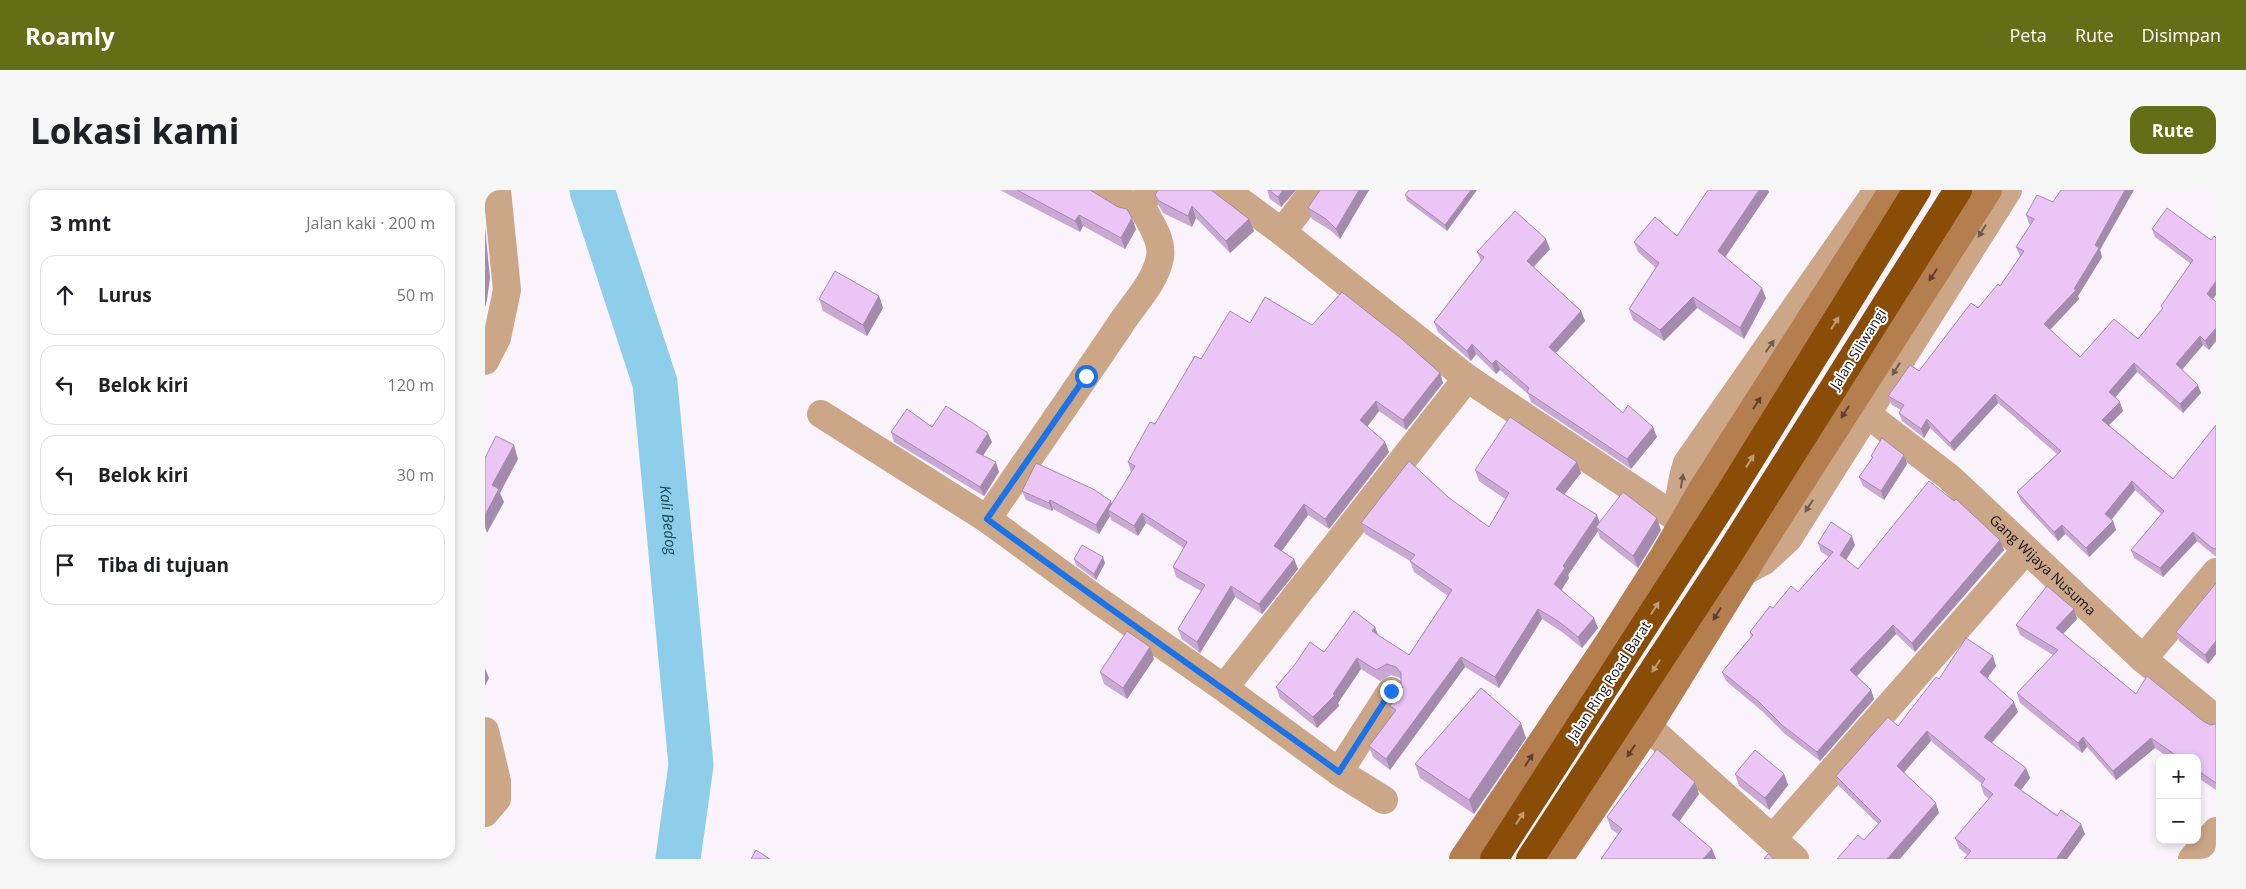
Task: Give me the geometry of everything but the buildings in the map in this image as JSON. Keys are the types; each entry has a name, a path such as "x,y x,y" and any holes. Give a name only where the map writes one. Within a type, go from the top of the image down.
{"highway":[{"path":"1713,495 1917,190"},
{"name":"Jalan Siliwangi","path":"1733,567 1759,507 1958,190"},
{"name":"Jalan Ring Road Barat","path":"1494,859 1684,532 1713,495"},
{"path":"1530,859 1733,567"}],"street":[{"path":"485,361 497,338 507,290 497,190"},
{"path":"987,519 1102,354 1145,290 1157,267 1161,254 1146,197 1130,205 1104,190"},
{"path":"1225,190 1282,232 1467,378 1684,532"},
{"path":"1282,232 1314,190"},
{"path":"1463,859 1684,532 1682,477 1687,463 1877,190"},
{"path":"1713,495 1893,190"},
{"path":"1559,859 1648,727 1733,567 1763,541 1988,190"},
{"path":"1733,567 1764,561 1788,539 2008,190"},
{"path":"1224,688 1467,378"},
{"path":"821,414 987,519 1099,602 1224,688 1339,772 1384,800"},
{"name":"Gang Wijaya Nusuma","path":"1867,414 1949,477 2143,659 2216,719"},
{"path":"1773,838 2026,550"},
{"path":"2143,659 2216,572"},
{"path":"1339,772 1391,691"},
{"path":"1648,727 1795,859"},
{"path":"485,731 497,781 497,799 485,813"},
{"path":"2193,859 2216,831"}],"waterway":[{"name":"Kali Bedog","path":"592,190 655,383 691,765 678,859"}],"route":[{"path":"1086,376 987,519 1099,602 1224,688 1339,772 1391,691"}]}
